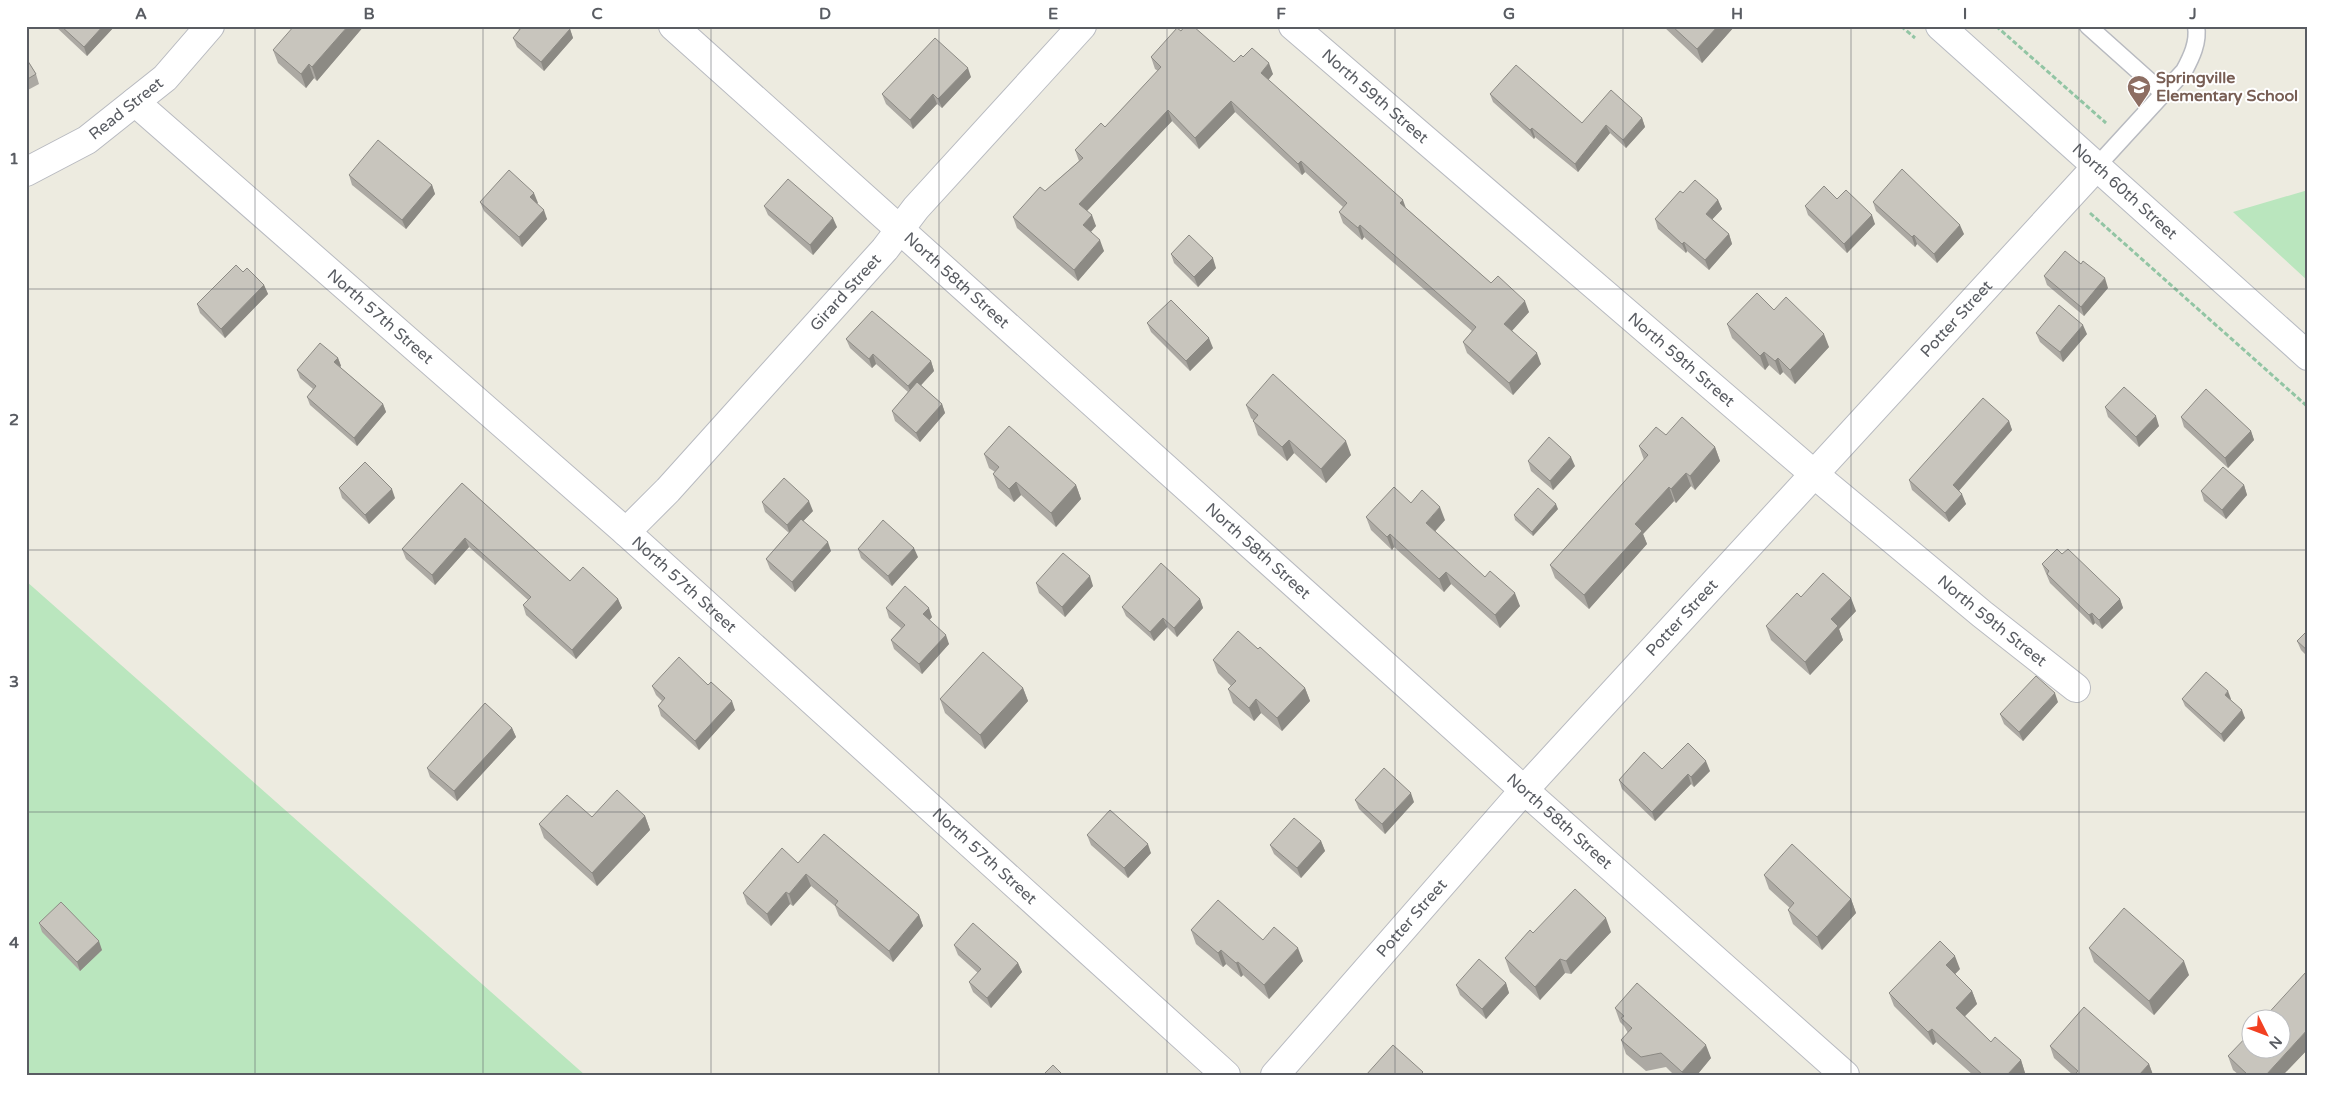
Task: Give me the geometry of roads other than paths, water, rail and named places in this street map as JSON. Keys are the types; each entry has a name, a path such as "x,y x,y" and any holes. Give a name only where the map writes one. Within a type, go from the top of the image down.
{"street":[{"name":"Read Street","path":"26,172 86,140 135,102 165,78 210,26"},
{"name":"North 58th Street","path":"673,26 1524,790 1845,1075"},
{"name":"Girard Street","path":"626,532 668,490 885,249 916,208 1082,26"},
{"name":"North 59th Street","path":"1293,26 1814,474 1982,614 2076,688"},
{"name":"North 60th Street","path":"1940,26 2308,356"},
{"name":"North 57th Street","path":"135,102 626,532 1226,1075"},
{"name":"Potter Street","path":"1275,1075 1524,790 2097,166"}],"lane":[{"path":"2088,26 2164,94"},
{"path":"2097,166 2184,72 2192,55 2197,34 2196,26"}],"place":[{"name":"Springville Elementary School","path":"2139,108"}]}
